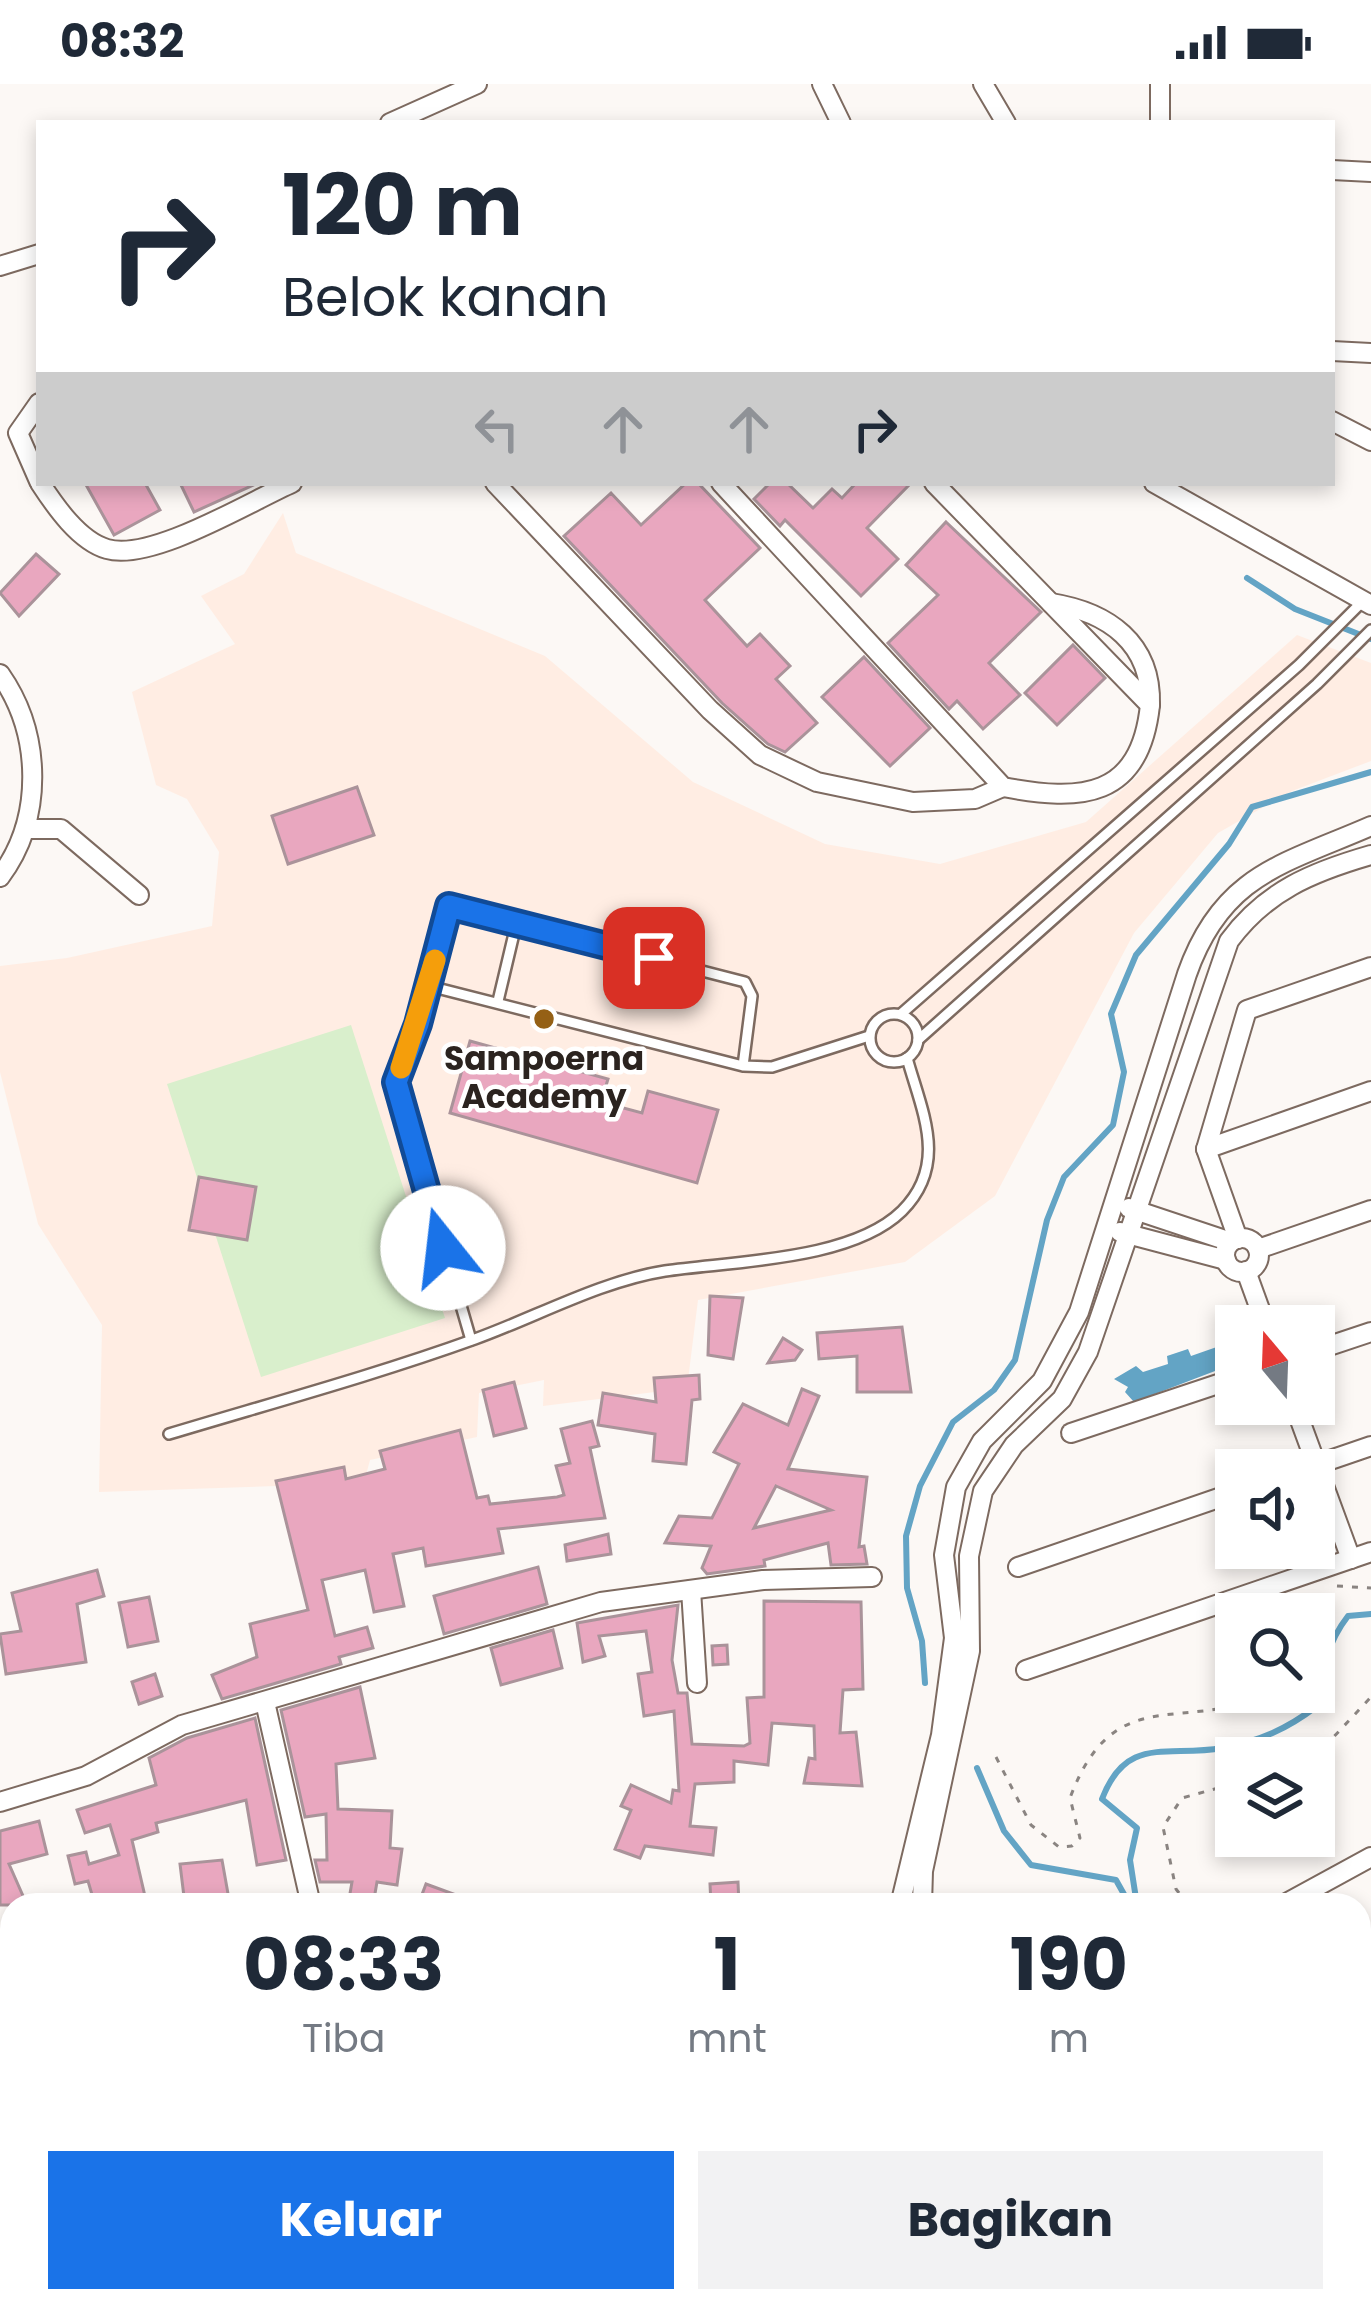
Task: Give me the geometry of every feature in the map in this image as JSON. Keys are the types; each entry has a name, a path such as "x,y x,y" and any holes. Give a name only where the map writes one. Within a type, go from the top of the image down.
{"street":[{"path":"427,116 477,84"},
{"path":"822,84 840,120"},
{"path":"983,84 1004,120"},
{"path":"1160,84 1160,120"},
{"path":"1335,170 1371,172"},
{"path":"0,266 36,255"},
{"path":"1335,351 1371,352"},
{"path":"36,407 18,434 36,473"},
{"path":"1335,423 1371,441"},
{"path":"43,486 79,531 100,547 126,551 166,541 285,486"},
{"path":"498,486 710,710 760,755 817,782 913,802 975,799 1003,787 1069,796 1121,777 1140,750 1150,705 1148,677 1132,640 1094,613 1051,603"},
{"path":"724,486 1003,787"},
{"path":"937,486 1150,705"},
{"path":"1159,486 1367,603"},
{"path":"0,674 26,723 34,762 26,829 0,878"},
{"path":"903,1893 941,1735 954,1638 944,1555 956,1487 982,1441 1042,1381 1078,1312 1187,974 1212,922 1267,868 1371,826"},
{"path":"26,829 61,829 139,895"},
{"path":"922,1893 923,1871 970,1651 969,1556 982,1491 1014,1445 1062,1399 1088,1352 1229,941 1248,916 1289,883 1371,855"},
{"path":"1104,1227 1232,1247 1252,1240 1258,1249 1256,1264 1246,1271 1233,1269 1232,1247 1206,1149 1246,1010 1371,967"},
{"path":"1206,1149 1371,1091"},
{"path":"1113,1203 1232,1247"},
{"path":"1258,1249 1371,1210"},
{"path":"1246,1271 1258,1305"},
{"path":"1335,1344 1371,1331"},
{"path":"1071,1433 1215,1385"},
{"path":"1335,1458 1371,1446"},
{"path":"1018,1567 1215,1499"},
{"path":"1335,1524 1351,1559"},
{"path":"1025,1670 1371,1552"},
{"path":"0,1802 86,1776 182,1726 601,1602 763,1580 872,1577"},
{"path":"692,1590 697,1683"},
{"path":"265,1702 307,1893"},
{"path":"1322,1893 1371,1857"}],"lane":[{"path":"429,986 743,1066 772,1067 869,1036 880,1017 901,1014 1367,603"},
{"path":"169,1433 471,1340 639,1277 768,1259 831,1245 885,1224 925,1181 931,1149 907,1058 918,1040 1370,631"},
{"path":"471,1340 396,1082 429,986 449,906 746,982 752,996 743,1066"},
{"path":"498,1000 517,921"},
{"path":"901,1014 914,1024 918,1040"},
{"path":"869,1036 882,1059 907,1058"}],"path":[{"path":"1318,1593 1332,1586 1371,1588"},
{"path":"1334,1737 1371,1697"},
{"path":"996,1757 1031,1825 1059,1847 1072,1846 1079,1838 1070,1798 1100,1741 1155,1715 1215,1703"},
{"path":"1182,1893 1170,1869 1163,1826 1182,1798 1215,1789"}],"shaded area":[{"name":"Sampoerna Academy","path":"283,513 296,553 545,656 693,782 825,844 940,864 1086,822 1297,635 1371,663 1371,761 1292,791 1218,833 1134,933 995,1196 905,1262 698,1300 687,1388 543,1406 544,1380 479,1393 477,1437 370,1460 364,1483 99,1492 102,1325 38,1224 0,1072 0,966 67,958 212,926 219,852 187,799 156,785 132,692 235,644 201,596 244,574"}],"green space":[{"path":"351,1025 445,1318 261,1377 167,1084"}],"water":[{"path":"1215,1348 1215,1371 1134,1402 1125,1392 1128,1387 1114,1379 1136,1366 1143,1372 1168,1364 1167,1356 1188,1349 1191,1356"}],"building":[{"path":"87,486 147,486 160,510 114,535"},
{"path":"181,486 251,486 194,512"},
{"path":"683,486 701,486 760,548 705,600 747,646 760,634 790,666 776,679 817,723 785,752 768,744 722,703 564,536 611,493 641,525"},
{"path":"767,486 790,486 813,508 832,489 842,498 853,486 908,486 867,528 898,559 861,596 785,520 780,526 754,499"},
{"path":"946,522 1041,612 989,663 1020,695 983,729 957,701 949,709 888,643 938,595 906,565"},
{"path":"36,554 59,574 19,616 0,593"},
{"path":"1073,645 1105,678 1057,725 1025,693"},
{"path":"864,657 930,728 890,766 822,697"},
{"path":"357,787 374,835 288,864 272,816"},
{"path":"470,1041 608,1079 601,1102 642,1113 648,1091 718,1110 697,1183 450,1113"},
{"path":"199,1177 256,1187 247,1240 189,1230"},
{"path":"710,1296 743,1298 733,1359 708,1355"},
{"path":"902,1327 911,1392 857,1392 857,1356 819,1359 817,1333"},
{"path":"783,1338 802,1350 795,1360 768,1363"},
{"path":"699,1375 700,1399 692,1400 686,1464 653,1461 655,1434 598,1425 603,1393 656,1402 654,1378"},
{"path":"514,1382 526,1428 494,1436 483,1390"},
{"path":"802,1389 819,1396 788,1469 867,1477 859,1547 864,1546 867,1564 831,1565 828,1543 764,1560 765,1566 707,1574 702,1568 711,1546 665,1543 679,1516 712,1518 739,1464 714,1452 743,1404 788,1425","holes":["776,1486 831,1510 754,1528"]},
{"path":"592,1421 599,1446 590,1448 605,1518 498,1529 503,1553 426,1566 423,1548 393,1554 404,1606 374,1612 365,1570 322,1580 335,1636 367,1627 373,1648 339,1657 341,1664 222,1699 212,1675 257,1657 250,1624 308,1610 276,1481 344,1467 346,1479 385,1469 380,1451 460,1430 477,1498 488,1496 490,1504 557,1497 564,1495 556,1466 570,1463 561,1429"},
{"path":"608,1534 611,1554 567,1561 565,1545"},
{"path":"538,1567 547,1604 444,1634 434,1596"},
{"path":"97,1570 104,1596 77,1604 86,1662 6,1674 0,1634 21,1631 12,1593"},
{"path":"149,1597 158,1641 128,1647 119,1603"},
{"path":"764,1601 861,1602 863,1689 843,1690 840,1733 856,1732 862,1786 804,1783 809,1758 815,1759 814,1726 772,1723 768,1765 734,1761 734,1782 695,1784 690,1826 716,1828 713,1855 645,1846 640,1858 615,1849 631,1810 621,1806 631,1785 671,1803 673,1790 679,1791 674,1711 644,1716 638,1674 652,1672 646,1631 599,1636 605,1656 583,1662 577,1623 678,1605 672,1660 678,1693 687,1693 692,1744 744,1746 750,1743 747,1698 764,1697"},
{"path":"553,1630 562,1668 501,1685 491,1648"},
{"path":"727,1645 728,1664 713,1665 712,1646"},
{"path":"155,1674 162,1696 139,1704 132,1682"},
{"path":"360,1687 375,1758 336,1764 338,1809 392,1811 390,1848 402,1849 397,1885 377,1882 375,1893 350,1893 352,1882 320,1882 315,1860 327,1860 326,1814 305,1817 281,1710"},
{"path":"255,1718 286,1860 257,1865 246,1800 156,1823 158,1832 132,1840 144,1893 92,1893 88,1881 75,1884 68,1856 86,1852 89,1864 119,1855 110,1825 85,1833 77,1810 156,1785 149,1758 187,1738"},
{"path":"39,1821 47,1854 9,1864 22,1893 0,1893 0,1831"},
{"path":"222,1860 228,1893 184,1893 180,1864"},
{"path":"738,1882 738,1893 710,1893 710,1884"},
{"path":"426,1884 451,1893 423,1893"}],"waterway":[{"path":"1247,578 1295,609 1371,639"},
{"path":"925,1683 922,1641 907,1588 906,1536 920,1486 953,1422 994,1390 1015,1360 1047,1220 1064,1177 1113,1125 1124,1072 1111,1014 1136,955 1229,844 1252,807 1371,772"},
{"path":"1135,1893 1130,1860 1137,1828 1102,1799 1112,1779 1137,1757 1236,1745 1295,1721 1317,1706 1326,1658 1348,1616 1371,1614"},
{"path":"977,1768 1004,1831 1031,1865 1116,1880 1123,1893"}],"slow traffic":[{"path":"401,1068 435,960"}],"place":[{"name":"Sampoerna Academy","path":"544,1019"}],"route":[{"path":"443,1248 396,1082 418,1024 449,906 654,958"}]}
